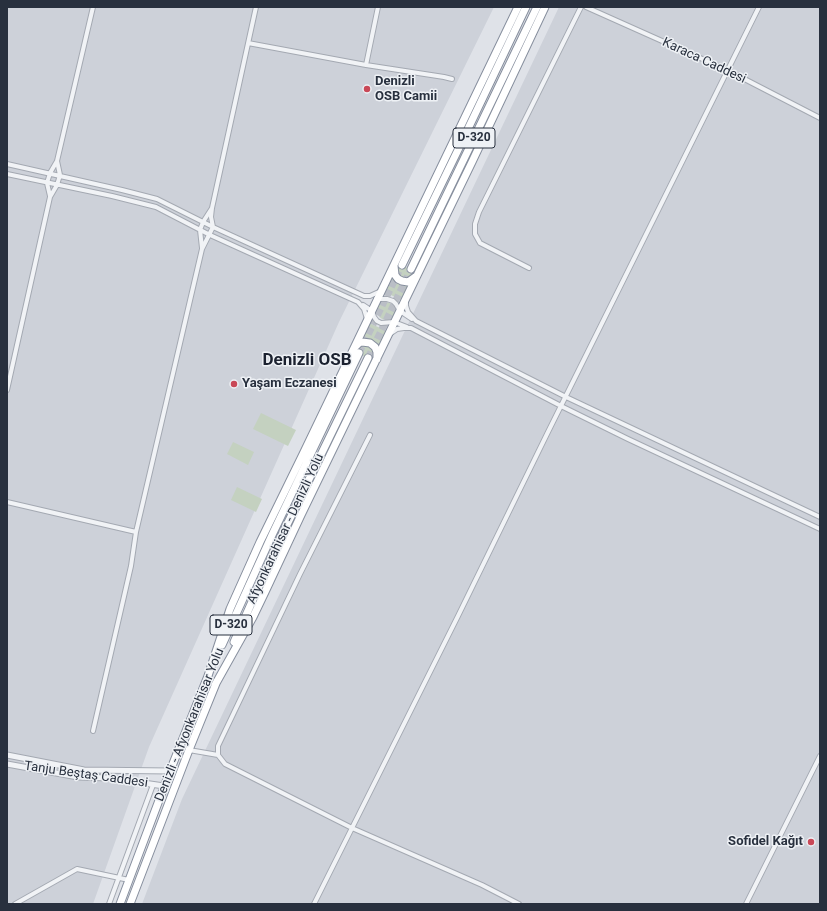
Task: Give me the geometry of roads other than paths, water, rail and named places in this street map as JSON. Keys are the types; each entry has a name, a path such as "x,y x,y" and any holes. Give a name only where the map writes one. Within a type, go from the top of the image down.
{"highway":[{"path":"372,311 398,265 518,7"},
{"name":"D-320","path":"398,265 457,152 526,7"},
{"name":"D-320","path":"411,269 537,7"},
{"path":"215,685 253,617 545,7"},
{"path":"398,265 395,275 398,279 408,282 417,276"},
{"name":"Denizli - Afyonkarahisar Yolu","path":"120,904 164,786 207,680 356,351 372,311"},
{"path":"356,351 359,343 370,343 375,347 377,359"},
{"name":"Afyonkarahisar - Denizli Yolu","path":"130,904 215,685 280,539 368,358"}],"street":[{"path":"50,197 47,183 50,173 57,161 93,7"},
{"path":"93,730 131,566 136,532 202,249 213,227 211,217 212,208 256,7"},
{"path":"366,65 378,7"},
{"path":"528,268 480,243 475,234 475,224 479,212 581,7"},
{"name":"Karaca Caddesi","path":"586,7 727,70 820,118"},
{"path":"314,904 759,7"},
{"path":"248,43 452,79"},
{"path":"7,390 50,197 57,185 60,175 57,161"},
{"path":"7,164 60,175 157,199 213,227 364,296 377,300 387,299 393,301 400,311 416,321 566,396 820,517"},
{"path":"7,174 112,196 156,207 210,235 358,302 372,311 377,321 382,323 394,322 411,328 628,439 820,529"},
{"path":"202,249 200,230 212,208"},
{"path":"364,296 370,296 382,291"},
{"path":"406,298 408,312 416,321"},
{"path":"358,302 364,309 367,321"},
{"path":"389,334 397,329 411,328"},
{"path":"370,435 297,581 218,746 218,755 225,764 352,828 482,885 519,904"},
{"path":"7,502 136,532"},
{"path":"189,750 218,755"},
{"name":"Tanju Beştaş Caddesi","path":"7,755 84,770 170,771"},
{"path":"746,904 820,756"},
{"name":"Tanju Beştaş Caddesi","path":"7,764 78,777 109,778 164,786"},
{"path":"109,904 154,785"},
{"path":"15,904 77,869 129,880"}],"tunnel":[{"path":"359,353 402,265"},
{"path":"368,358 411,269"}],"place":[{"name":"Denizli OSB Camii","path":"367,89"},
{"name":"Yaşam Eczanesi","path":"234,384"},
{"name":"Sofidel Kağıt","path":"811,842"}],"district":[{"name":"Denizli OSB","path":"307,361"}]}
